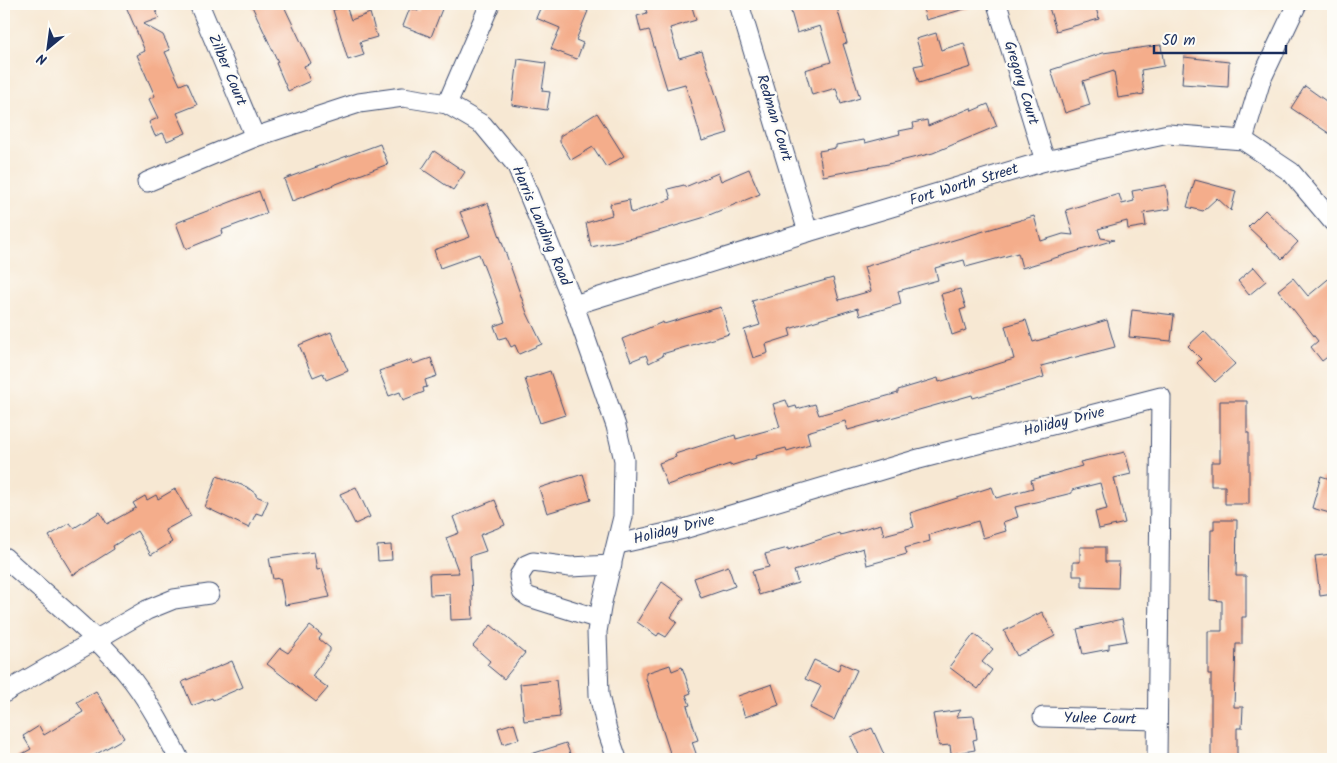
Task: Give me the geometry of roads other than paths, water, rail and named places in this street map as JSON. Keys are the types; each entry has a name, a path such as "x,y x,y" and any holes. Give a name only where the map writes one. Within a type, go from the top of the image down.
{"street":[{"name":"Zilber Court","path":"199,4 255,137"},
{"path":"447,104 490,4"},
{"name":"Redman Court","path":"739,4 808,232"},
{"name":"Gregory Court","path":"997,4 1045,161"},
{"path":"1243,140 1261,80 1297,4"},
{"name":"Harris Landing Road","path":"147,182 255,137 359,103 403,97 447,104 482,125 518,166 574,305 616,426 624,460 623,517 599,619 597,666 599,695 607,730 617,759"},
{"name":"Fort Worth Street","path":"574,305 1045,161 1168,134 1243,140 1291,172 1333,222"},
{"name":"Holiday Drive","path":"618,544 684,529 915,460 1161,397 1157,759"},
{"path":"4,557 95,641 132,680 157,717 179,759"},
{"path":"599,619 529,597 522,592 519,576 526,565 533,562 575,567 612,565"},
{"path":"4,693 147,610 174,599 210,594"},
{"name":"Yulee Court","path":"1043,717 1157,720"}]}
